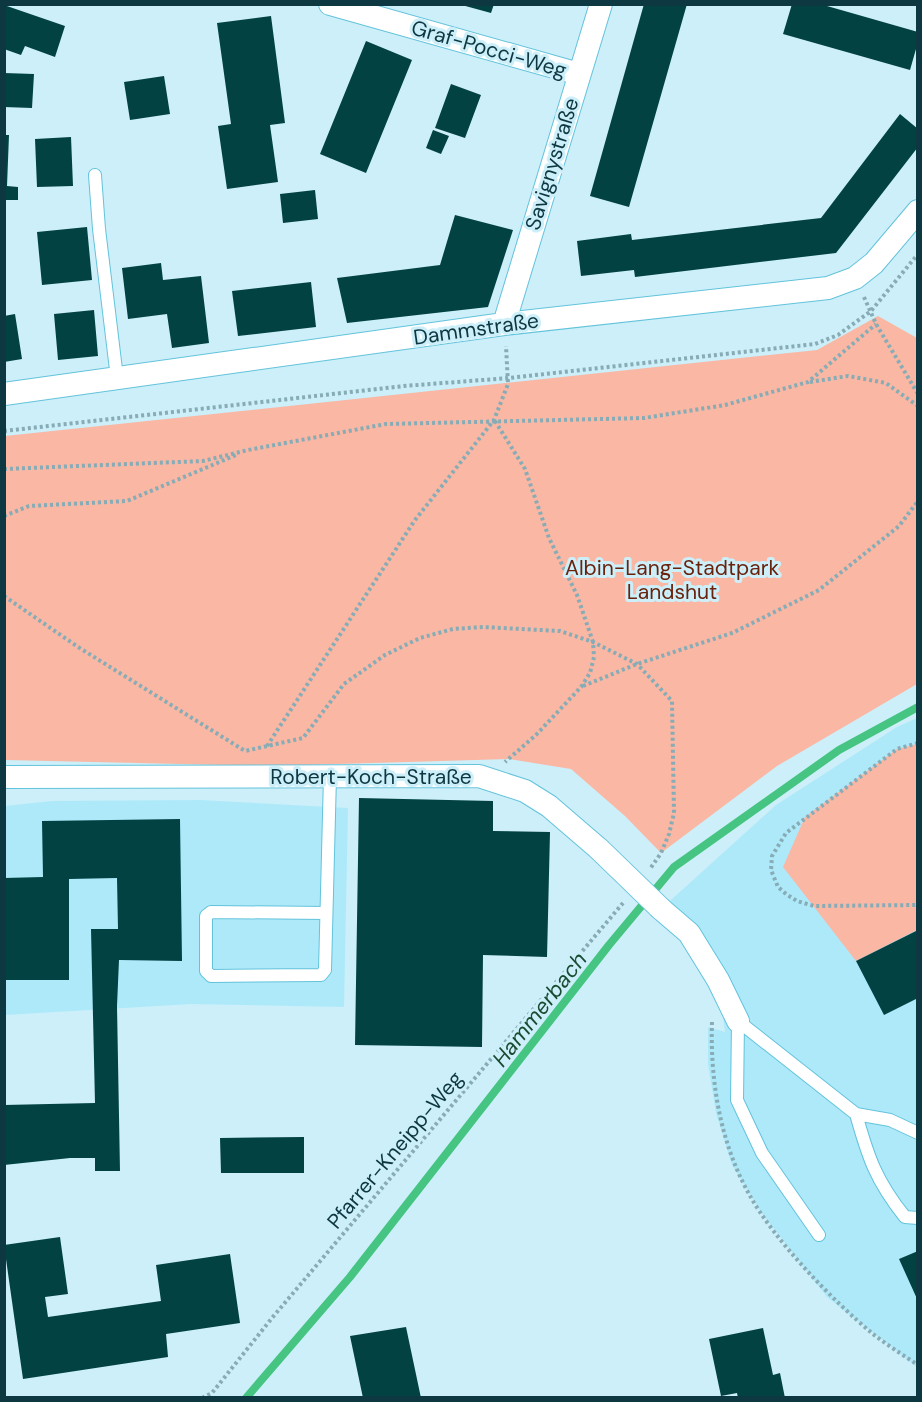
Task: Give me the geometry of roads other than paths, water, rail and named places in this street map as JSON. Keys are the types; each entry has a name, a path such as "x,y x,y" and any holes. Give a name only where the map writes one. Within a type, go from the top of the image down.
{"street":[{"name":"Graf-Pocci-Weg","path":"330,4 579,74"},
{"name":"Savignystraße","path":"504,324 600,4"},
{"name":"Dammstraße","path":"4,394 504,324 828,288 855,278 874,262 918,210"},
{"name":"Robert-Koch-Straße","path":"4,777 479,776 525,791 549,806 599,849 688,933 718,980 738,1022"}],"lane":[{"path":"95,176 117,378"},
{"path":"327,913 211,912 206,916 206,971 211,976 321,975 325,970 327,913 330,776"},
{"path":"738,1022 856,1114 890,1120 918,1133"},
{"path":"738,1022 737,1100 762,1153 819,1235"},
{"path":"856,1114 867,1154 885,1192 904,1217 918,1218"}],"waterway":[{"name":"Hammerbach","path":"246,1398 350,1277 609,945 674,867 839,750 918,707"}],"park label":[{"name":"Albin-Lang-Stadtpark Landshut","path":"672,580"}]}
